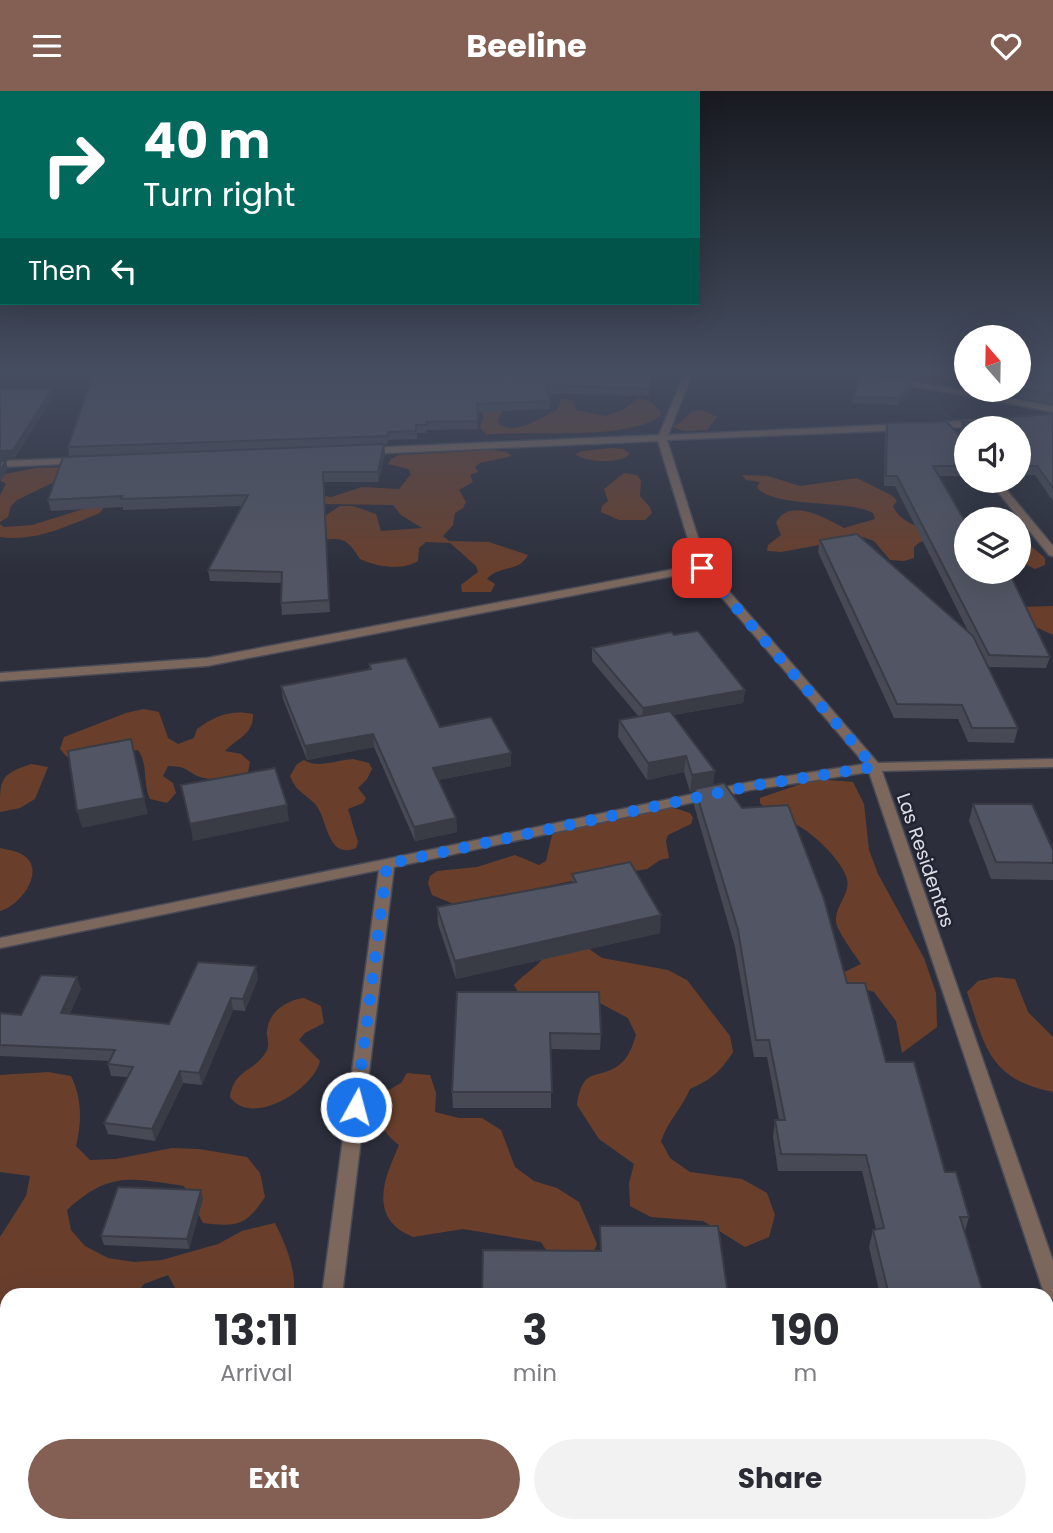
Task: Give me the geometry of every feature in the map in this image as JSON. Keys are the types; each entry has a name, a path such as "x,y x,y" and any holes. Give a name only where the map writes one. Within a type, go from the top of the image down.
{"street":[{"path":"355,451 631,439"},
{"name":"Las Residentas","path":"662,439 702,568 874,767 1052,1288"},
{"path":"0,464 96,461"},
{"path":"1003,493 1053,553"},
{"path":"0,677 207,662 702,568"},
{"path":"0,943 750,786 874,767 1053,763"},
{"path":"333,1288 387,864"}],"shaded area":[{"path":"624,449 630,454 602,461 575,454 583,451"},
{"path":"494,450 507,452 512,456 480,463 475,467 478,472 470,475 473,482 459,490 466,502 463,508 455,513 453,525 443,536 449,541 489,542 528,555 514,567 497,572 487,579 495,584 491,592 462,592 461,585 478,572 476,566 450,543 426,542 419,548 418,561 397,567 382,566 360,559 346,542 341,540 313,541 317,521 340,506 353,506 376,514 381,531 422,528 401,515 393,505 323,504 318,495 331,497 362,487 399,489 411,474 408,469 388,464 399,455"},
{"path":"72,467 75,472 17,500 11,506 8,517 0,522 0,495 6,484 0,480 0,475 36,468"},
{"path":"624,473 637,475 641,480 640,496 652,513 645,520 619,520 601,512 602,506 608,501 604,489"},
{"path":"742,475 768,476 800,486 857,478 893,496 897,501 893,506 908,522 944,537 920,542 914,547 914,558 904,561 890,560 874,541 863,537 781,552 767,551 768,545 781,535 776,523 782,515 790,511 808,512 844,528 875,519 873,513 862,509 778,498 757,487 760,482 746,480"},
{"path":"93,506 104,507 100,513 51,532 26,537 0,537 0,524 4,527 32,525"},
{"path":"1031,546 1045,558 1045,565 1035,569 1031,567"},
{"path":"1053,606 1053,635 1023,621 1021,607"},
{"path":"144,709 159,712 168,738 178,744 194,738 197,729 217,717 238,712 253,714 248,731 225,751 241,754 250,762 248,772 208,779 183,768 168,766 163,776 173,783 176,793 167,803 150,799 138,750 83,759 67,757 60,749 64,737 126,713"},
{"path":"353,759 369,763 372,769 358,788 366,798 363,803 348,809 358,842 356,848 346,850 334,844 316,805 298,789 290,776 297,764 304,760 321,764"},
{"path":"31,764 48,767 35,799 20,808 0,812 0,792 4,779 13,771"},
{"path":"815,779 853,782 864,804 869,850 878,874 924,958 936,993 937,1027 902,1053 896,1021 874,992 830,979 861,964 836,922 847,888 843,869 811,834 760,803 760,798"},
{"path":"671,807 690,813 693,818 691,824 668,835 666,841 669,858 660,860 647,869 576,880 456,905 432,895 428,883 430,876 437,871 477,867 515,855 539,865 546,861 552,835 558,830"},
{"path":"0,848 27,858 32,873 31,881 21,897 0,911"},
{"path":"585,946 602,958 668,970 687,980 730,1036 733,1052 715,1074 690,1089 661,1141 670,1158 690,1172 742,1179 767,1193 775,1215 769,1237 745,1247 703,1221 651,1217 630,1206 629,1183 634,1164 599,1139 577,1105 587,1079 611,1070 628,1055 636,1035 628,1018 581,993 522,998 514,985 539,963 550,947"},
{"path":"996,977 1015,979 1028,1012 1053,1037 1053,1092 1015,1079 1002,1069 985,1044 967,992 978,981"},
{"path":"304,998 321,1006 324,1023 305,1033 299,1040 320,1061 315,1072 295,1093 281,1101 267,1107 240,1106 230,1097 232,1088 240,1076 266,1052 271,1018 285,1004"},
{"path":"48,1072 71,1076 80,1110 76,1146 90,1160 116,1159 172,1148 199,1149 247,1157 260,1173 265,1197 246,1219 224,1225 203,1223 184,1186 135,1180 109,1183 82,1197 67,1210 71,1230 85,1246 108,1258 134,1262 162,1260 218,1244 242,1231 275,1223 290,1258 294,1288 175,1288 168,1275 144,1284 141,1288 0,1288 0,1237 26,1196 30,1176 0,1172 0,1075"},
{"path":"407,1073 430,1075 436,1093 435,1112 459,1118 482,1118 501,1130 515,1167 534,1181 557,1188 579,1202 597,1244 588,1264 553,1261 541,1242 463,1229 413,1237 396,1227 387,1216 383,1196 387,1175 399,1145 387,1134 381,1123 380,1095 401,1083"}],"building":[{"path":"0,439 20,439 13,450 0,451"},
{"path":"71,439 291,439 68,447"},
{"path":"887,439 954,439 954,466 933,466 957,507 954,507 954,584 1015,584 1050,657 989,655 897,476 886,476"},
{"path":"1031,439 1053,439 1053,488 1037,466 1031,466"},
{"path":"384,444 378,472 323,472 329,600 281,603 282,572 208,570 248,495 121,499 122,496 48,500 63,457"},
{"path":"857,534 973,636 1018,728 972,728 962,705 897,704 820,540"},
{"path":"698,631 745,690 643,708 592,648 671,632 674,635"},
{"path":"406,658 440,727 491,717 511,753 433,768 456,818 414,827 373,734 305,746 281,686 371,669 369,664"},
{"path":"670,711 715,771 692,775 686,756 648,763 619,720"},
{"path":"131,739 144,798 77,811 68,751"},
{"path":"275,768 287,805 190,824 181,785"},
{"path":"724,783 742,808 788,805 824,899 847,983 865,983 886,1062 914,1062 945,1172 956,1172 969,1217 960,1217 982,1288 887,1288 873,1230 884,1228 866,1155 781,1154 775,1120 785,1120 769,1040 756,1040 738,930 695,789"},
{"path":"973,804 1032,804 1053,850 1053,863 996,862"},
{"path":"630,862 661,915 455,961 437,907 576,882 572,874"},
{"path":"198,962 256,966 243,999 231,998 199,1073 180,1071 152,1129 104,1123 133,1067 108,1064 115,1050 0,1045 0,1013 21,1015 41,975 77,977 61,1013 169,1024"},
{"path":"457,992 599,992 601,1034 550,1033 552,1092 452,1092"},
{"path":"118,1187 201,1190 187,1239 101,1236"},
{"path":"600,1226 718,1226 727,1288 482,1288 483,1250 601,1251"}],"route":[{"path":"356,1107 387,864 750,786 874,767 702,568"}]}
